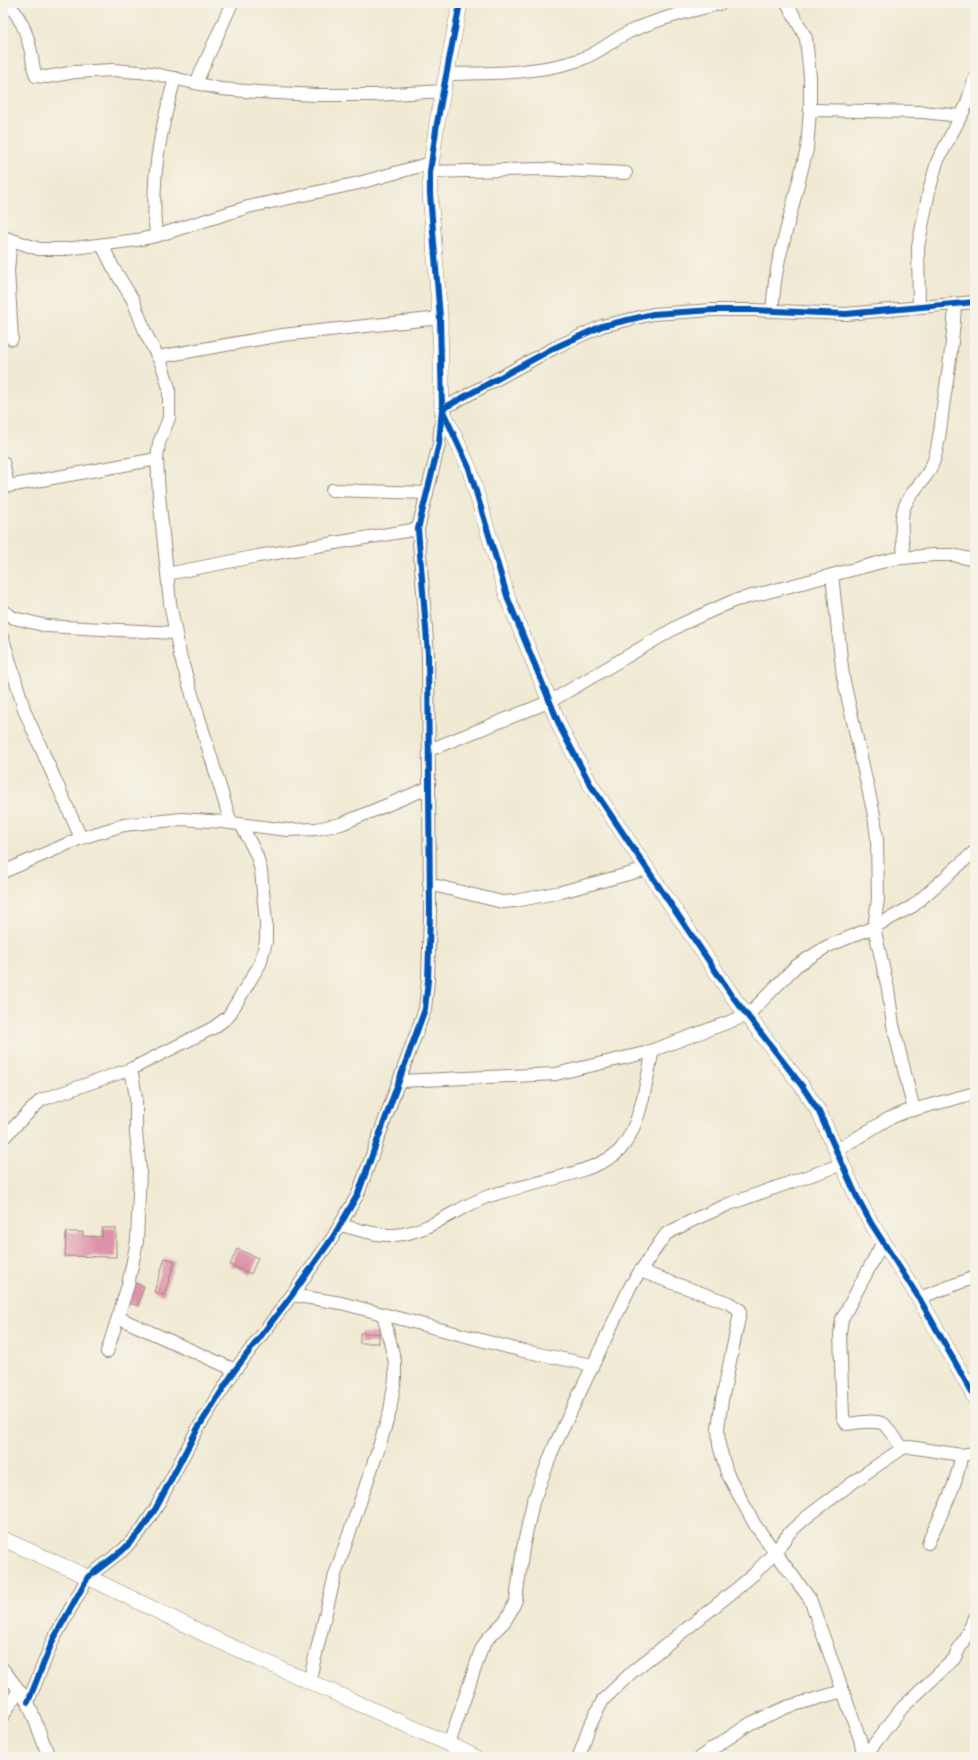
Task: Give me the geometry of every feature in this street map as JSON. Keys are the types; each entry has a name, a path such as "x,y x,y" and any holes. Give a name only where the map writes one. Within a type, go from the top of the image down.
{"street":[{"path":"8,3 24,29 31,49 32,66 36,76 47,77 75,72 113,70 151,73 228,90 316,95 376,95 443,91"},
{"path":"196,83 232,3"},
{"path":"28,1702 53,1640 88,1577 123,1550 140,1532 156,1508 198,1428 235,1370 292,1295 340,1225 358,1194 400,1082 425,1009 428,980 429,884 428,654 418,529 439,444 442,409 440,318 430,194 430,167 460,3"},
{"path":"446,74 552,68 580,60 605,48 628,33 658,20 678,9 722,3"},
{"path":"772,310 779,259 807,150 810,110 810,77 806,38 787,3"},
{"path":"919,306 918,246 923,218 937,162 966,106 975,77"},
{"path":"156,236 154,214 155,166 162,123 174,78"},
{"path":"810,110 923,112 960,116"},
{"path":"12,339 7,239 39,249 66,249 156,236 248,207 359,184 430,167 626,173"},
{"path":"3,1138 41,1100 131,1069 213,1028 228,1017 260,964 266,941 266,923 261,872 257,856 237,824 182,662 175,633 170,604 159,495 157,459 159,443 169,418 169,388 162,365 146,334 133,300 114,269 102,245"},
{"path":"442,409 554,348 602,326 653,314 713,310 772,310 846,314 919,306 975,302"},
{"path":"904,557 901,525 903,512 908,498 928,476 934,462 940,436 952,354 954,303"},
{"path":"158,357 282,335 440,318"},
{"path":"442,409 469,468 508,599 551,701 561,729 590,784 733,997 802,1086 818,1112 837,1150 856,1195 883,1242 919,1298 975,1398"},
{"path":"3,462 6,487 157,459"},
{"path":"332,490 427,493"},
{"path":"167,574 258,556 418,529"},
{"path":"429,750 551,701 682,624 726,604 904,557 953,555 975,560"},
{"path":"832,575 843,677 874,815 878,899 874,927 888,989 893,1025 914,1110"},
{"path":"3,611 14,618 47,626 175,633"},
{"path":"3,639 25,712 81,838"},
{"path":"3,872 81,838 124,825 182,819 287,830 316,829 341,824 428,788"},
{"path":"400,1082 556,1074 653,1050 748,1015 796,966 811,955 874,927 913,906 975,850"},
{"path":"429,884 502,902 515,902 561,892 648,869"},
{"path":"340,1225 380,1235 394,1235 413,1232 442,1220 488,1196 578,1171 604,1161 619,1151 628,1139 637,1118 653,1050"},
{"path":"107,1352 119,1318 128,1285 134,1256 138,1214 140,1170 136,1133 136,1097 131,1069"},
{"path":"837,1150 888,1119 975,1093"},
{"path":"449,1744 481,1650 488,1638 505,1621 516,1600 523,1548 533,1502 554,1447 631,1285 640,1271 666,1234 686,1223 729,1204 843,1164"},
{"path":"883,1242 842,1319 840,1333 843,1417 847,1424 866,1422 879,1422 884,1424 903,1448"},
{"path":"640,1271 729,1303 740,1310 721,1406 718,1428 719,1445 727,1473 755,1525 800,1583 810,1599 860,1739 864,1757"},
{"path":"919,1298 975,1277"},
{"path":"292,1295 341,1303 519,1350 592,1365"},
{"path":"309,1682 335,1575 379,1448 390,1411 395,1378 395,1362 383,1314"},
{"path":"119,1318 235,1370"},
{"path":"579,1757 589,1727 603,1700 632,1672 734,1591 775,1552 790,1532 808,1516 863,1475 903,1448 910,1447 961,1455 975,1453"},
{"path":"928,1543 960,1469 961,1455"},
{"path":"3,1539 88,1577 221,1642 475,1757"},
{"path":"864,1757 902,1708 954,1659 975,1618"},
{"path":"3,1669 28,1702 49,1757"},
{"path":"3,1716 18,1690"},
{"path":"700,1757 751,1723 787,1707 843,1691"}],"building":[{"path":"102,1228 116,1228 116,1257 65,1256 66,1232 83,1232 83,1236 102,1237"},
{"path":"237,1249 258,1258 251,1274 230,1265"},
{"path":"165,1258 175,1261 164,1295 154,1292"},
{"path":"134,1283 144,1286 138,1306 128,1303"},
{"path":"360,1333 379,1333 379,1343 360,1343"}],"cycle path":[{"path":"460,3 437,123 430,172 430,194 440,318 442,409 469,468 508,599 561,729 590,784 733,997 802,1086 819,1112 856,1195 871,1223 919,1298 975,1398"},
{"path":"28,1702 53,1640 88,1577 123,1550 140,1532 156,1508 198,1428 235,1370 292,1295 333,1237 358,1194 425,1009 428,980 430,914 428,654 418,529 439,444 442,409 554,348 602,326 653,314 713,310 754,310 846,314 975,302"}]}
